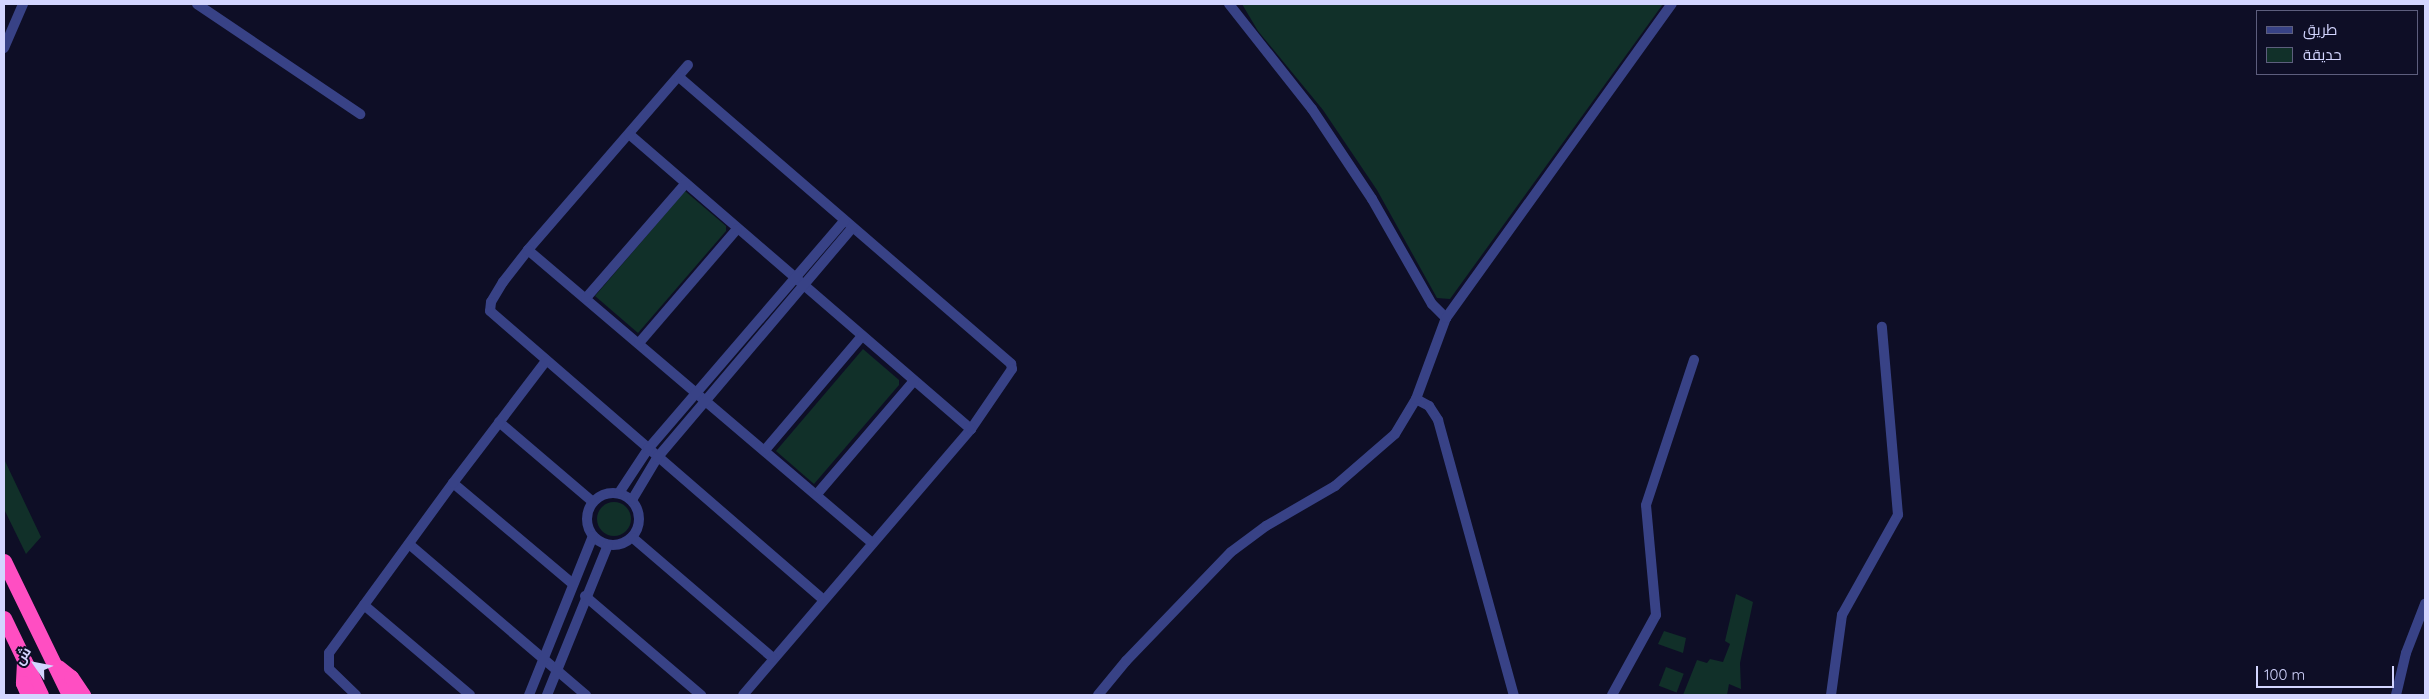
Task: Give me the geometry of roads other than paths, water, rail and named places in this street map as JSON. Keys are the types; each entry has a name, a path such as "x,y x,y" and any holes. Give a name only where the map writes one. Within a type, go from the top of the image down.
{"highway":[{"path":"4,561 69,695"},
{"path":"4,618 41,695"},
{"path":"24,660 23,683 28,695"},
{"path":"53,664 71,676 83,695"}],"street":[{"path":"4,48 23,4"},
{"path":"197,4 360,114"},
{"path":"1229,4 1312,109 1375,204 1432,304 1446,318"},
{"path":"1098,695 1126,661 1231,552 1360,467 1395,434 1416,399 1446,318 1672,4"},
{"path":"688,65 528,250 499,288 491,302 490,311 657,458 823,600"},
{"path":"679,76 1011,364 1010,376 971,429 743,695"},
{"path":"629,134 971,429"},
{"path":"586,298 686,183"},
{"path":"632,500 657,458 848,224"},
{"path":"639,343 737,228"},
{"path":"528,250 817,494 872,543"},
{"path":"619,493 648,450 696,392 799,282"},
{"path":"1831,695 1842,615 1898,516 1882,327"},
{"path":"764,450 862,336"},
{"path":"1612,695 1656,615 1646,504 1694,360"},
{"path":"356,695 334,676 326,662 335,643 452,483 546,361"},
{"path":"817,494 914,381"},
{"path":"1416,399 1429,406 1438,420 1514,695"},
{"path":"499,422 593,502"},
{"path":"452,483 573,584"},
{"path":"529,695 593,536 587,517 593,502 609,493 619,493 632,500 640,518 633,538 621,545 608,545 593,536"},
{"path":"633,538 773,658"},
{"path":"409,544 586,695"},
{"path":"547,695 585,596 608,545"},
{"path":"585,596 701,695"},
{"path":"2396,695 2406,653 2425,604"},
{"path":"364,605 470,695"}]}
